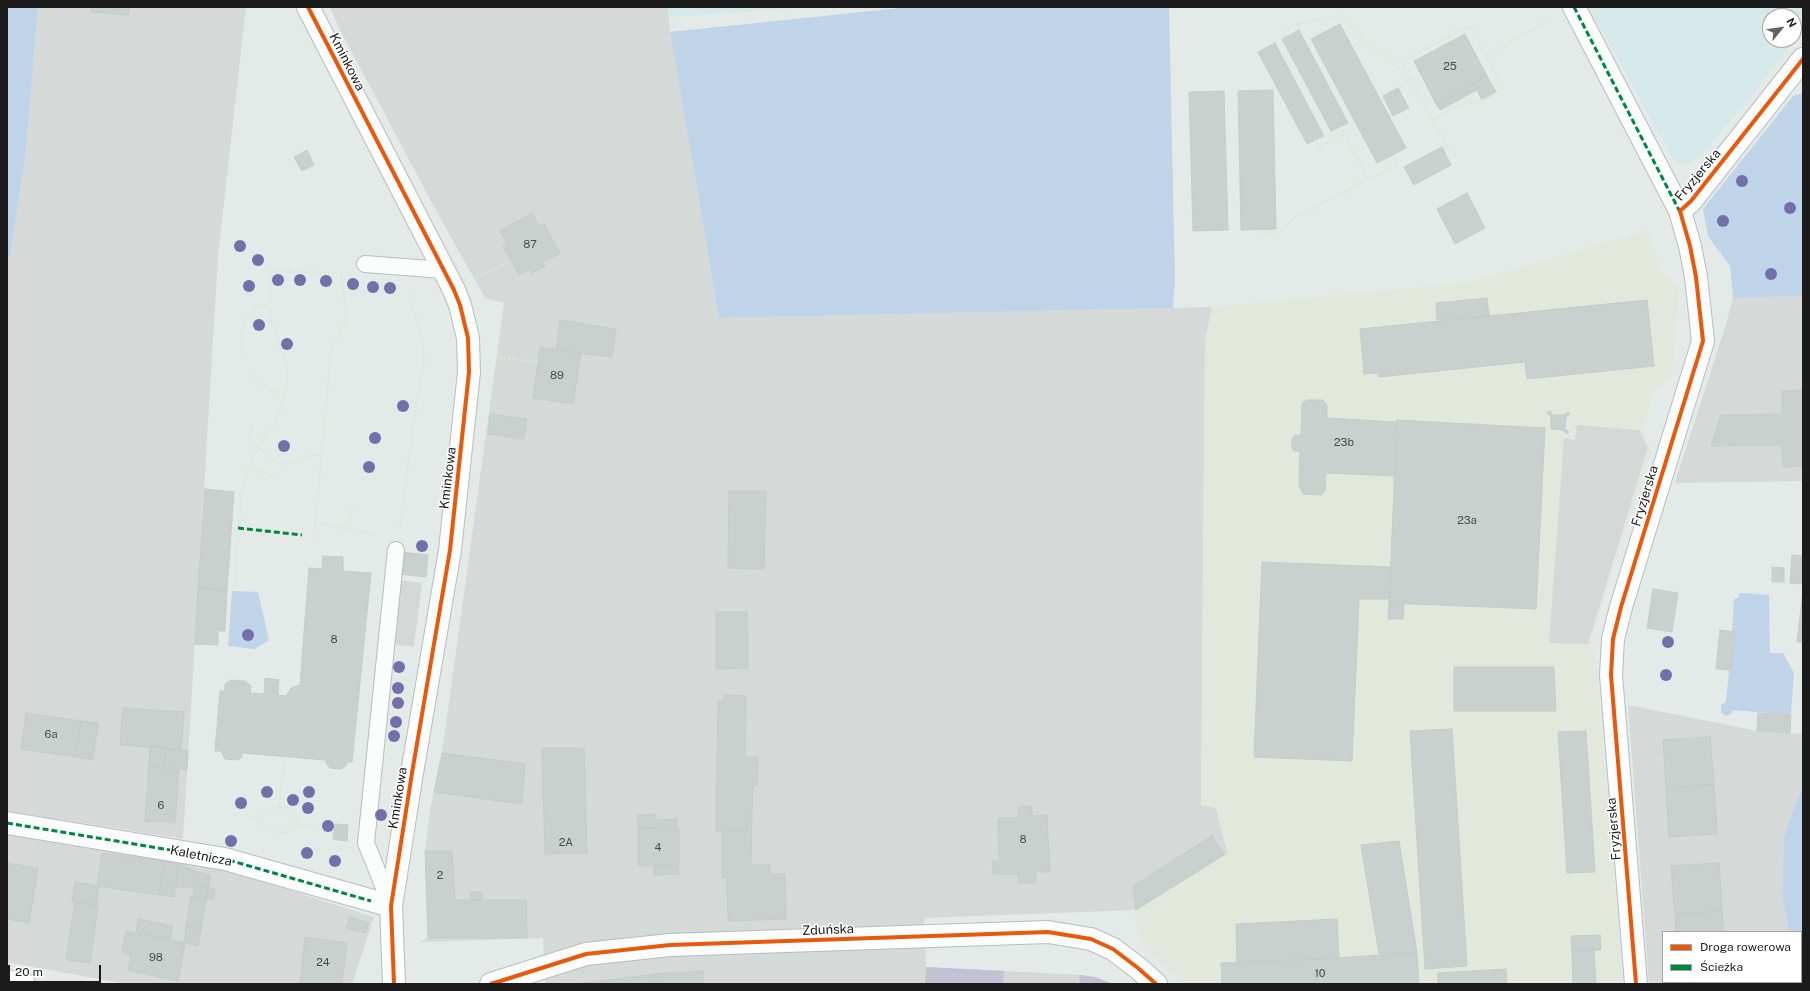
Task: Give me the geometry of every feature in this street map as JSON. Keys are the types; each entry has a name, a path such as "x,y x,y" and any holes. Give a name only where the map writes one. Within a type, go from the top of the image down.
{"street":[{"name":"Kminkowa","path":"308,7 460,305 468,338 469,372 467,399 450,550 391,906 394,984"},
{"name":"Fryzjerska","path":"1574,7 1680,211 1690,246 1696,277 1703,341 1623,600 1613,639 1611,675 1636,984"},
{"name":"Fryzjerska","path":"1680,211 1691,201 1803,59"},
{"name":"Kaletnicza","path":"7,823 195,848 224,859 391,906"},
{"name":"Zduńska","path":"491,984 521,980 586,954 670,945 1048,932 1091,939 1113,949 1156,984"},
{"path":"7,980 24,984"}],"lane":[{"path":"365,264 443,270"},
{"path":"391,906 366,843 396,550"}],"path":[{"path":"1486,55 1574,7"},
{"path":"1290,35 1287,29 1298,24 1339,16 1399,69 1404,66"},
{"path":"1432,120 1464,103 1478,103 1504,90 1472,30 1468,28 1403,61 1410,78 1432,120 1447,148 1452,145"},
{"path":"1401,88 1405,80 1410,78"},
{"path":"1340,127 1368,180"},
{"path":"1315,140 1319,147 1344,133"},
{"path":"1260,230 1259,233 1279,232 1295,217 1397,165 1392,155"},
{"path":"501,266 508,262"},
{"path":"234,590 242,486 249,466 258,448 278,416 287,384 287,366 271,323 268,305 271,269 348,275"},
{"path":"314,537 331,350 347,319 341,274"},
{"path":"399,532 417,398 424,364 422,334 406,287"},
{"path":"241,353 243,321 254,308 262,305 268,305"},
{"path":"468,352 537,362"},
{"path":"252,374 266,387 285,394"},
{"path":"251,425 250,436 258,448 266,452 271,460 277,463 283,465 290,464 312,455 322,454"},
{"path":"249,466 277,479"},
{"path":"349,529 352,506"},
{"path":"316,522 384,536"},
{"path":"279,807 284,760"},
{"path":"279,807 287,807 294,812 297,820 291,831 277,834 268,831 262,823 262,819 263,815 269,809 279,807"},
{"path":"248,817 262,819"},
{"path":"296,824 316,827"},
{"path":"277,834 277,839"}],"shaded area":[{"path":"7,7 38,7 26,152 10,256 7,256"},
{"path":"38,7 246,7 218,256 183,839 7,811 7,256 10,256 26,152"},
{"path":"330,7 668,7 670,32 719,318 1212,307 1205,342 1201,805 1216,808 1228,855 1224,855 1136,910 924,918 926,967 925,984 545,984 543,938 419,942 428,938 425,851 430,810 442,753 504,303 485,298 438,214 339,28"},
{"path":"668,7 807,7 669,17"},
{"path":"910,7 1169,7 1175,280 1173,308 719,318 670,32"},
{"path":"1594,7 1803,7 1803,24 1802,26 1802,8 1762,8 1762,48 1788,48 1779,61 1706,150 1689,164 1676,164 1590,9"},
{"path":"1803,93 1803,296 1733,298 1730,266 1708,236 1703,209 1793,96"},
{"path":"1649,230 1659,269 1679,286 1672,375 1653,394 1642,430 1652,449 1591,640 1596,657 1623,984 1183,984 1143,945 1133,910 1136,910 1224,855 1228,855 1216,808 1201,805 1205,342 1212,307 1470,282"},
{"path":"1803,296 1803,481 1675,483 1733,298"},
{"path":"1577,425 1639,430 1648,447 1588,644 1549,643 1564,438 1575,440"},
{"path":"399,580 422,583 414,647 391,644"},
{"path":"232,591 258,592 269,640 255,649 228,646"},
{"path":"1740,593 1769,595 1770,653 1783,653 1794,673 1791,715 1733,710 1731,714 1725,716 1721,712 1721,705 1726,702 1729,670 1731,670 1735,632 1732,631 1734,599 1738,598"},
{"path":"1628,705 1757,731 1803,734 1803,785 1784,836 1782,895 1789,931 1662,931 1662,983 1684,983 1649,984"},
{"path":"1803,785 1803,961 1802,931 1789,931 1782,895 1784,836"},
{"path":"7,834 68,845 213,866 374,917 352,984 126,984 7,962"},
{"path":"926,967 1079,975 1095,977 1113,984 925,984"},
{"path":"926,967 1004,971 1003,984 925,984"},
{"path":"1079,975 1095,977 1113,984 1080,984"}],"building":[{"path":"91,7 129,7 128,15 91,12"},
{"path":"1340,24 1406,148 1377,163 1311,39"},
{"path":"1299,30 1348,123 1331,131 1282,39"},
{"path":"1465,34 1487,76 1436,104 1414,61"},
{"path":"1275,43 1324,136 1307,144 1258,52"},
{"path":"1487,76 1496,92 1482,100 1477,90 1440,110 1436,104"},
{"path":"1398,88 1409,108 1393,116 1383,96"},
{"path":"1273,90 1276,229 1241,230 1238,91"},
{"path":"1224,91 1228,230 1193,231 1189,92"},
{"path":"1442,147 1451,165 1414,185 1404,167"},
{"path":"307,150 314,165 302,171 294,157"},
{"path":"1467,193 1485,228 1455,244 1437,209"},
{"path":"532,213 539,226 544,224 560,253 543,262 545,266 532,273 529,269 519,275 503,246 507,244 500,231"},
{"path":"1487,298 1489,316 1437,320 1436,303"},
{"path":"1647,300 1654,366 1527,379 1525,362 1379,377 1378,373 1364,374 1360,329"},
{"path":"560,320 616,329 612,357 556,350"},
{"path":"540,347 581,353 573,404 533,398"},
{"path":"1803,390 1803,466 1783,467 1782,445 1711,446 1721,415 1782,414 1782,391"},
{"path":"1307,400 1323,400 1327,405 1327,418 1397,422 1395,476 1326,473 1325,491 1321,495 1303,494 1299,485 1300,451 1294,451 1292,448 1292,438 1295,435 1301,435 1302,403"},
{"path":"1550,411 1553,415 1564,415 1568,412 1570,414 1566,417 1565,428 1569,432 1567,434 1563,430 1551,429 1551,417 1547,413"},
{"path":"490,414 527,419 524,439 488,434"},
{"path":"1397,420 1545,428 1536,609 1389,603"},
{"path":"205,489 234,492 227,590 198,588"},
{"path":"729,491 766,491 764,569 728,568"},
{"path":"402,552 428,555 426,577 399,574"},
{"path":"1792,555 1803,556 1803,584 1790,583"},
{"path":"323,556 343,557 343,571 371,573 352,762 347,762 346,766 341,769 330,768 326,763 326,760 242,753 242,757 238,760 225,759 221,751 215,751 220,691 225,691 225,684 231,680 245,681 251,686 250,693 264,694 265,678 279,680 278,695 286,696 291,688 300,685 309,568 322,569"},
{"path":"1262,562 1391,567 1389,599 1359,599 1352,761 1254,757"},
{"path":"1772,567 1784,568 1784,582 1772,582"},
{"path":"198,588 227,590 225,631 218,631 218,645 195,644"},
{"path":"1653,589 1678,593 1672,632 1647,628"},
{"path":"1802,599 1803,642 1797,642"},
{"path":"1389,603 1404,604 1403,619 1388,619"},
{"path":"716,612 747,612 748,668 716,669"},
{"path":"1720,630 1735,632 1731,670 1716,669"},
{"path":"1454,667 1554,667 1556,711 1454,711"},
{"path":"724,695 746,696 745,757 758,757 757,785 753,785 752,811 748,812 747,831 716,831 718,701 724,702"},
{"path":"123,708 184,712 181,749 120,745"},
{"path":"26,713 81,721 76,757 21,749"},
{"path":"1758,713 1791,715 1790,733 1757,731"},
{"path":"81,721 98,723 93,760 76,757"},
{"path":"1452,729 1467,966 1425,969 1410,731"},
{"path":"1586,731 1595,872 1567,873 1558,732"},
{"path":"1710,737 1714,785 1666,788 1663,740"},
{"path":"150,746 166,747 164,768 149,766"},
{"path":"542,748 584,748 587,853 545,854"},
{"path":"166,749 188,751 187,769 164,768"},
{"path":"442,753 525,764 522,804 434,792"},
{"path":"149,766 179,769 175,822 145,821"},
{"path":"1714,785 1717,834 1669,837 1666,788"},
{"path":"1032,806 1032,816 1047,815 1050,872 1035,872 1036,883 1019,883 1018,874 993,874 992,861 999,861 998,818 1019,818 1018,807"},
{"path":"752,811 751,865 770,865 770,874 785,874 786,919 728,921 727,877 722,878 722,832 747,831 748,812"},
{"path":"656,814 656,820 677,819 677,827 638,828 637,815"},
{"path":"335,824 348,825 347,841 333,839"},
{"path":"677,827 677,829 679,829 679,865 638,866 638,828"},
{"path":"1212,836 1224,855 1136,910 1133,886"},
{"path":"1399,841 1417,953 1379,954 1361,845"},
{"path":"425,851 452,851 455,900 526,900 527,938 428,938"},
{"path":"102,853 164,861 159,895 97,886"},
{"path":"164,861 179,864 174,897 159,895"},
{"path":"7,863 38,868 29,923 7,919"},
{"path":"1719,863 1722,911 1675,915 1671,866"},
{"path":"179,864 195,871 193,887 176,887"},
{"path":"655,866 678,866 679,874 654,875"},
{"path":"195,871 210,875 208,887 193,887"},
{"path":"75,882 99,886 96,905 72,901"},
{"path":"194,887 208,887 206,901 193,897"},
{"path":"208,887 215,889 213,900 206,899"},
{"path":"471,892 482,892 482,900 471,900"},
{"path":"191,896 206,901 201,929 186,927"},
{"path":"75,902 98,906 90,963 66,960"},
{"path":"1722,911 1724,931 1676,931 1675,915"},
{"path":"350,917 369,923 366,933 346,928"},
{"path":"138,919 173,926 170,939 136,933"},
{"path":"1337,919 1339,957 1237,963 1236,924"},
{"path":"186,927 201,929 198,946 185,943"},
{"path":"126,931 185,943 178,981 128,970 131,955 122,953"},
{"path":"1600,935 1601,950 1572,951 1571,936"},
{"path":"305,937 347,943 342,984 300,984"},
{"path":"1594,950 1596,984 1573,984 1572,951"},
{"path":"1417,953 1419,984 1222,984 1221,963 1284,961"},
{"path":"1506,969 1507,984 1438,984 1438,973"},
{"path":"703,971 703,984 656,984 656,974"},
{"path":"656,974 656,984 594,984 594,982"},
{"path":"594,982 594,984 577,984"}],"marked path":[{"path":"1574,7 1681,214"},
{"path":"238,528 302,535"},
{"path":"7,823 225,859 371,901"}],"cycle path":[{"path":"308,7 454,290 460,305 468,338 469,372 450,550 391,906 394,984"},
{"path":"1636,984 1611,675 1613,639 1621,607 1703,341 1696,277 1690,246 1680,211 1691,201 1803,59"},
{"path":"491,984 586,954 670,945 1048,932 1091,939 1113,949 1156,984"}]}
